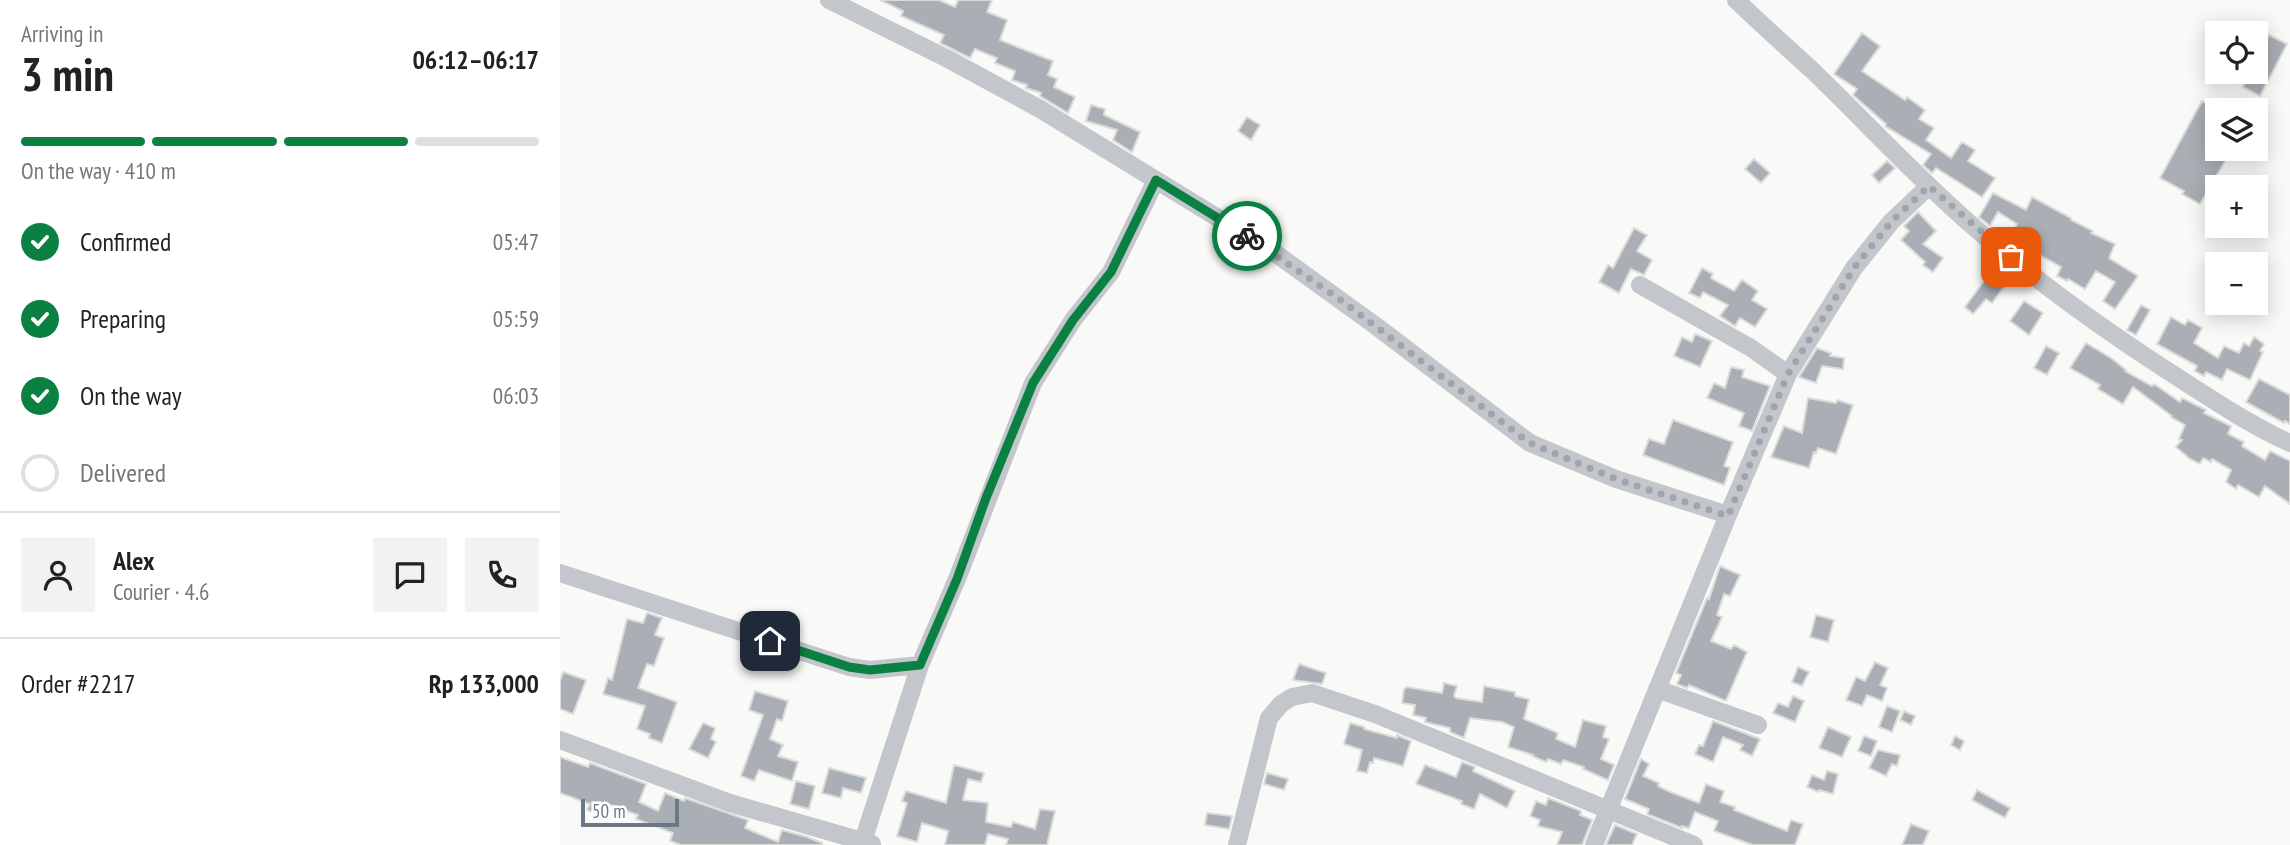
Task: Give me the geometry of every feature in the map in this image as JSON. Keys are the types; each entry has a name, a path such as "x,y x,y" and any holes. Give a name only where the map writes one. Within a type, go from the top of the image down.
{"street":[{"path":"829,0 995,84 1095,141 1275,253 1530,443 1616,479 1728,516"},
{"path":"1736,0 1975,228 2084,314 2206,396 2267,433 2290,443"},
{"path":"560,740 730,803 871,844 920,665 957,579 986,498 1033,383 1073,320 1111,272 1156,180"},
{"path":"1594,845 1788,374 1854,268 1891,222 1929,186"},
{"path":"1640,285 1751,348 1788,374"},
{"path":"560,573 849,667 870,670 920,665"},
{"path":"1657,689 1758,725"},
{"path":"1237,845 1269,718 1280,704 1292,697 1312,693 1375,714 1694,845"}],"building":[{"path":"880,0 939,0 955,7 958,0 992,0 987,12 1007,20 1000,40 1053,61 1048,75 1057,79 1054,87 1075,97 1068,113 1040,96 1041,93 1012,80 1015,71 995,63 997,58 975,49 970,58 940,43 944,35 901,16 903,11"},
{"path":"1862,33 1880,46 1862,71 1925,110 1919,119 1934,128 1926,140 1951,158 1962,142 1975,150 1968,161 1995,178 1982,197 1936,168 1932,173 1923,165 1931,154 1885,126 1886,124 1853,95 1857,89 1834,74"},
{"path":"2269,35 2287,44 2268,81"},
{"path":"2245,84 2266,84 2260,96 2243,87"},
{"path":"2202,101 2205,103 2205,161 2225,161 2217,175 2205,175 2205,195 2200,204 2182,194 2184,191 2160,178"},
{"path":"1091,105 1105,109 1104,115 1140,132 1132,152 1113,140 1117,130 1086,121"},
{"path":"1247,117 1260,125 1251,140 1238,131"},
{"path":"1754,159 1770,173 1761,183 1745,169"},
{"path":"1887,161 1895,168 1879,183 1872,175"},
{"path":"1993,193 2026,210 2032,197 2093,231 2091,233 2115,244 2109,258 2138,276 2115,309 2103,301 2115,282 2096,271 2085,289 2068,279 2067,281 2057,276 2061,267 2025,247 2031,238 2014,229 2017,224 1998,212 1990,226 1979,217"},
{"path":"1918,212 1936,231 1923,244 1943,258 1933,272 1923,265 1925,262 1901,240 1909,231 1904,226"},
{"path":"1634,228 1647,235 1637,251 1652,260 1644,275 1631,269 1619,293 1599,282 1608,265 1613,268"},
{"path":"1702,268 1713,274 1711,278 1734,291 1742,280 1758,291 1752,300 1767,309 1755,327 1740,318 1735,326 1720,316 1728,305 1703,292 1700,298 1689,293"},
{"path":"1990,273 2005,285 1992,303 1986,299 1973,314 1965,307"},
{"path":"2024,301 2043,313 2029,335 2010,321"},
{"path":"2141,305 2150,310 2136,335 2127,330"},
{"path":"2171,317 2185,325 2188,320 2202,328 2194,343 2218,358 2224,346 2239,353 2244,343 2249,346 2254,337 2264,344 2250,380 2227,369 2222,380 2206,372 2204,376 2195,371 2197,366 2157,344"},
{"path":"1695,334 1712,341 1700,367 1674,356 1682,337 1692,342"},
{"path":"2086,343 2111,358 2125,371 2152,386 2154,384 2180,402 2182,398 2206,410 2204,413 2231,426 2228,434 2244,442 2242,446 2265,460 2270,451 2290,461 2290,504 2265,486 2259,497 2238,485 2236,489 2226,482 2231,470 2212,459 2211,462 2203,458 2200,464 2190,459 2176,447 2182,440 2179,439 2185,425 2133,387 2123,404 2098,389 2100,385 2070,368"},
{"path":"2046,346 2059,353 2047,375 2034,368"},
{"path":"1817,348 1831,353 1830,356 1844,358 1843,369 1822,366 1816,383 1799,377"},
{"path":"1731,367 1744,370 1742,377 1770,386 1752,431 1739,426 1744,413 1707,398 1714,383 1725,388"},
{"path":"2259,379 2290,395 2290,424 2246,402"},
{"path":"1808,398 1836,403 1837,400 1853,405 1836,454 1818,448 1809,468 1771,457 1784,426 1802,433"},
{"path":"1673,420 1733,442 1724,466 1730,468 1724,485 1643,455 1649,439 1664,444"},
{"path":"1720,566 1740,575 1730,596 1724,594 1717,615 1722,617 1711,641 1731,649 1734,645 1747,652 1726,701 1689,685 1687,688 1677,684 1681,675 1676,673 1707,598 1709,599"},
{"path":"647,613 662,618 655,635 664,638 654,666 647,664 638,688 677,702 662,743 637,729 645,706 603,694 608,678 612,680 627,619 643,623"},
{"path":"1816,615 1834,620 1828,642 1810,637"},
{"path":"1875,662 1888,668 1880,685 1887,688 1882,701 1867,695 1862,706 1846,700 1856,677 1865,681"},
{"path":"1299,664 1326,673 1322,684 1293,680"},
{"path":"1798,667 1809,672 1802,686 1792,682"},
{"path":"563,672 586,680 573,714 560,709 560,681"},
{"path":"1444,683 1457,686 1454,696 1456,698 1482,702 1484,686 1515,692 1515,696 1529,699 1524,719 1558,733 1556,739 1575,747 1583,720 1606,726 1603,737 1609,739 1601,759 1614,765 1608,780 1583,769 1584,767 1563,760 1561,764 1548,759 1546,762 1508,747 1514,727 1502,722 1470,718 1464,738 1450,732 1450,728 1425,722 1426,718 1413,715 1415,705 1402,703 1404,689 1407,687 1442,693"},
{"path":"755,691 788,701 782,721 777,719 770,739 783,745 778,756 798,762 792,781 759,770 754,781 741,776 763,715 749,710"},
{"path":"1793,696 1804,701 1795,722 1773,713 1778,703 1788,707"},
{"path":"1887,706 1900,711 1892,732 1879,727"},
{"path":"1904,711 1915,716 1911,725 1900,720"},
{"path":"1713,721 1760,739 1752,756 1740,750 1743,745 1723,737 1713,762 1695,754 1699,745 1703,746"},
{"path":"703,723 715,728 711,739 716,742 708,758 689,749"},
{"path":"1350,723 1411,741 1403,766 1374,758 1367,773 1357,771 1362,750 1344,744"},
{"path":"1828,727 1851,737 1842,757 1819,748"},
{"path":"1864,736 1877,741 1871,756 1858,751"},
{"path":"1955,736 1964,741 1960,750 1951,745"},
{"path":"1878,750 1900,755 1897,766 1892,764 1886,776 1869,768"},
{"path":"560,757 588,767 590,763 646,784 639,802 658,811 665,793 748,820 745,828 778,842 782,830 807,837 822,845 681,845 670,841 673,833 636,819 638,815 608,804 603,817 587,810 590,804 560,793"},
{"path":"1641,759 1649,764 1643,776 1659,783 1658,786 1668,791 1699,803 1706,784 1724,791 1720,802 1735,807 1734,810 1787,831 1791,820 1803,824 1795,845 1753,845 1714,831 1718,821 1695,812 1689,828 1682,828 1647,814 1649,809 1625,799"},
{"path":"1462,762 1475,767 1473,771 1515,791 1507,808 1480,794 1474,809 1461,804 1462,801 1416,784 1425,765 1456,777"},
{"path":"954,765 984,773 981,782 968,779 963,800 988,803 986,822 1011,827 1013,822 1035,829 1040,809 1055,811 1047,845 1006,845 1008,839 988,834 985,845 945,845 948,831 922,823 917,842 897,836 907,803 902,801 906,791 946,803"},
{"path":"829,768 866,778 861,793 843,788 841,798 822,793"},
{"path":"1827,771 1838,774 1833,794 1807,787 1812,775 1824,780"},
{"path":"1267,773 1288,779 1284,790 1264,784"},
{"path":"796,781 815,786 809,809 790,804"},
{"path":"1977,790 2010,808 2005,818 1972,800"},
{"path":"1548,798 1581,811 1580,815 1592,820 1582,845 1557,845 1562,832 1538,826 1540,820 1530,816 1536,801 1546,805"},
{"path":"1207,813 1232,816 1229,829 1205,825"},
{"path":"1911,824 1929,831 1923,845 1902,845"},
{"path":"1615,825 1637,834 1632,845 1606,845"}],"way so far":[{"path":"1247,236 1338,298 1530,443 1616,479 1728,516 1788,374 1854,268 1891,222 1929,186 2011,257"}],"route":[{"path":"770,641 849,667 890,670 920,665 957,579 986,498 1033,383 1073,320 1111,272 1156,180 1247,236"}]}
